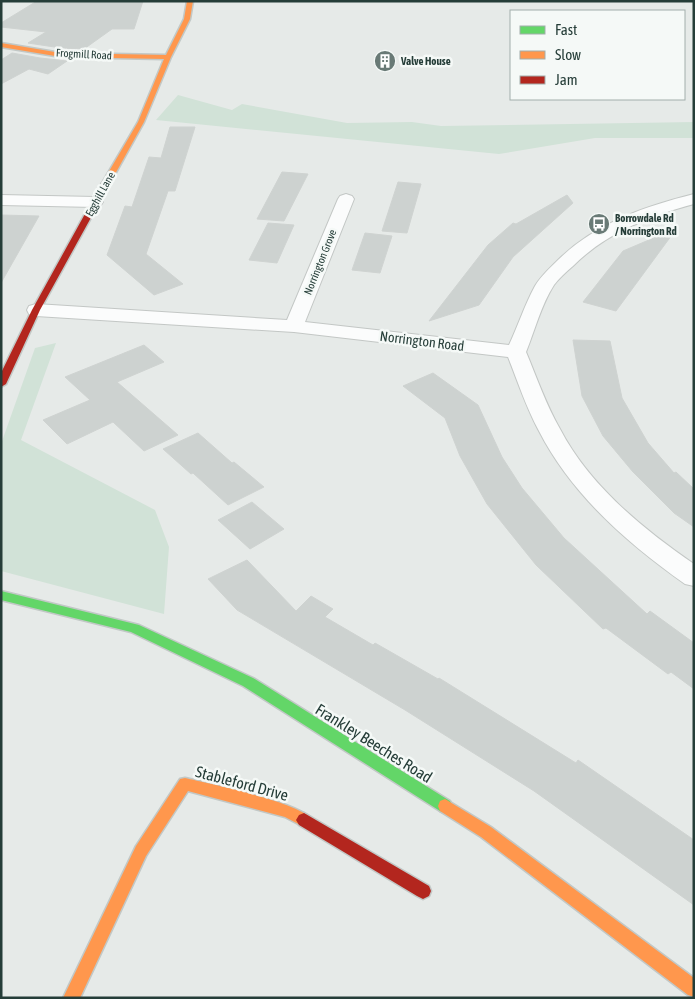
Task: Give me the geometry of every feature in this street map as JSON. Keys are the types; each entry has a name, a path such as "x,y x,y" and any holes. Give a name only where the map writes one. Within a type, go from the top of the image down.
{"street":[{"name":"Egghill Lane","path":"1,384 36,310 141,122 168,56 187,19 190,1"},
{"name":"Frogmill Road","path":"4,48 69,55 168,56"},
{"name":"Norrington Grove","path":"294,326 346,199"},
{"path":"1,200 95,202"},
{"path":"694,200 668,206 630,219 598,235 570,257 546,284 516,352 554,438 579,475 615,516 694,577"},
{"name":"Norrington Road","path":"36,310 294,326 516,352"},
{"name":"Frankley Beeches Road","path":"1,595 134,628 248,682 486,832 694,988"},
{"name":"Stableford Drive","path":"71,998 141,851 185,784 288,811 423,891"}],"green space":[{"path":"178,95 232,110 242,104 347,123 412,122 441,126 694,122 694,138 595,138 499,154 156,120"},
{"path":"56,343 21,440 155,510 169,547 164,614 1,571 1,444 35,348"}],"building":[{"path":"37,1 143,1 134,29 112,29 84,49 28,43 46,32 1,27 1,23"},
{"path":"12,53 67,61 48,74 29,69 1,84 1,60"},
{"path":"170,127 195,127 175,191 168,191 146,254 183,284 154,295 107,255 125,206 132,207 149,157 161,158"},
{"path":"282,172 308,174 284,221 257,219"},
{"path":"398,182 421,184 407,233 382,231"},
{"path":"567,195 573,203 513,257 479,305 429,321 488,245 513,223 516,224"},
{"path":"1,215 39,216 1,283"},
{"path":"268,223 294,225 277,263 249,260"},
{"path":"677,228 616,311 583,302 623,251"},
{"path":"365,233 392,236 380,273 352,270"},
{"path":"573,340 610,341 622,398 648,443 674,473 676,472 694,489 694,527 674,513 633,472 603,436 582,396"},
{"path":"144,345 164,362 117,382 178,435 144,451 113,422 67,444 43,420 90,400 65,377"},
{"path":"433,373 478,405 502,457 522,488 564,538 647,614 650,611 694,643 694,689 671,672 668,674 606,628 603,629 536,565 487,504 460,456 445,418 403,386"},
{"path":"198,433 232,463 234,462 264,487 228,505 163,449"},
{"path":"252,502 284,529 250,549 218,520"},
{"path":"247,560 296,611 311,596 333,609 325,617 373,645 375,643 439,678 576,763 578,760 694,840 694,905 534,791 405,710 237,610 208,579"}],"traffic: fast":[{"path":"1,595 134,628 248,682 445,806"}],"traffic: slow":[{"path":"105,185 141,122 168,57 187,19 190,1"},
{"path":"1,45 61,55 168,57"},
{"path":"71,998 141,851 185,784 288,811 304,820"},
{"path":"445,806 486,832 694,989"}],"traffic: jam":[{"path":"1,384 36,310 105,185"},
{"path":"304,820 423,891"}],"place":[{"name":"Valve House","path":"385,61"},
{"name":"Borrowdale Rd / Norrington Rd","path":"599,224"}]}
